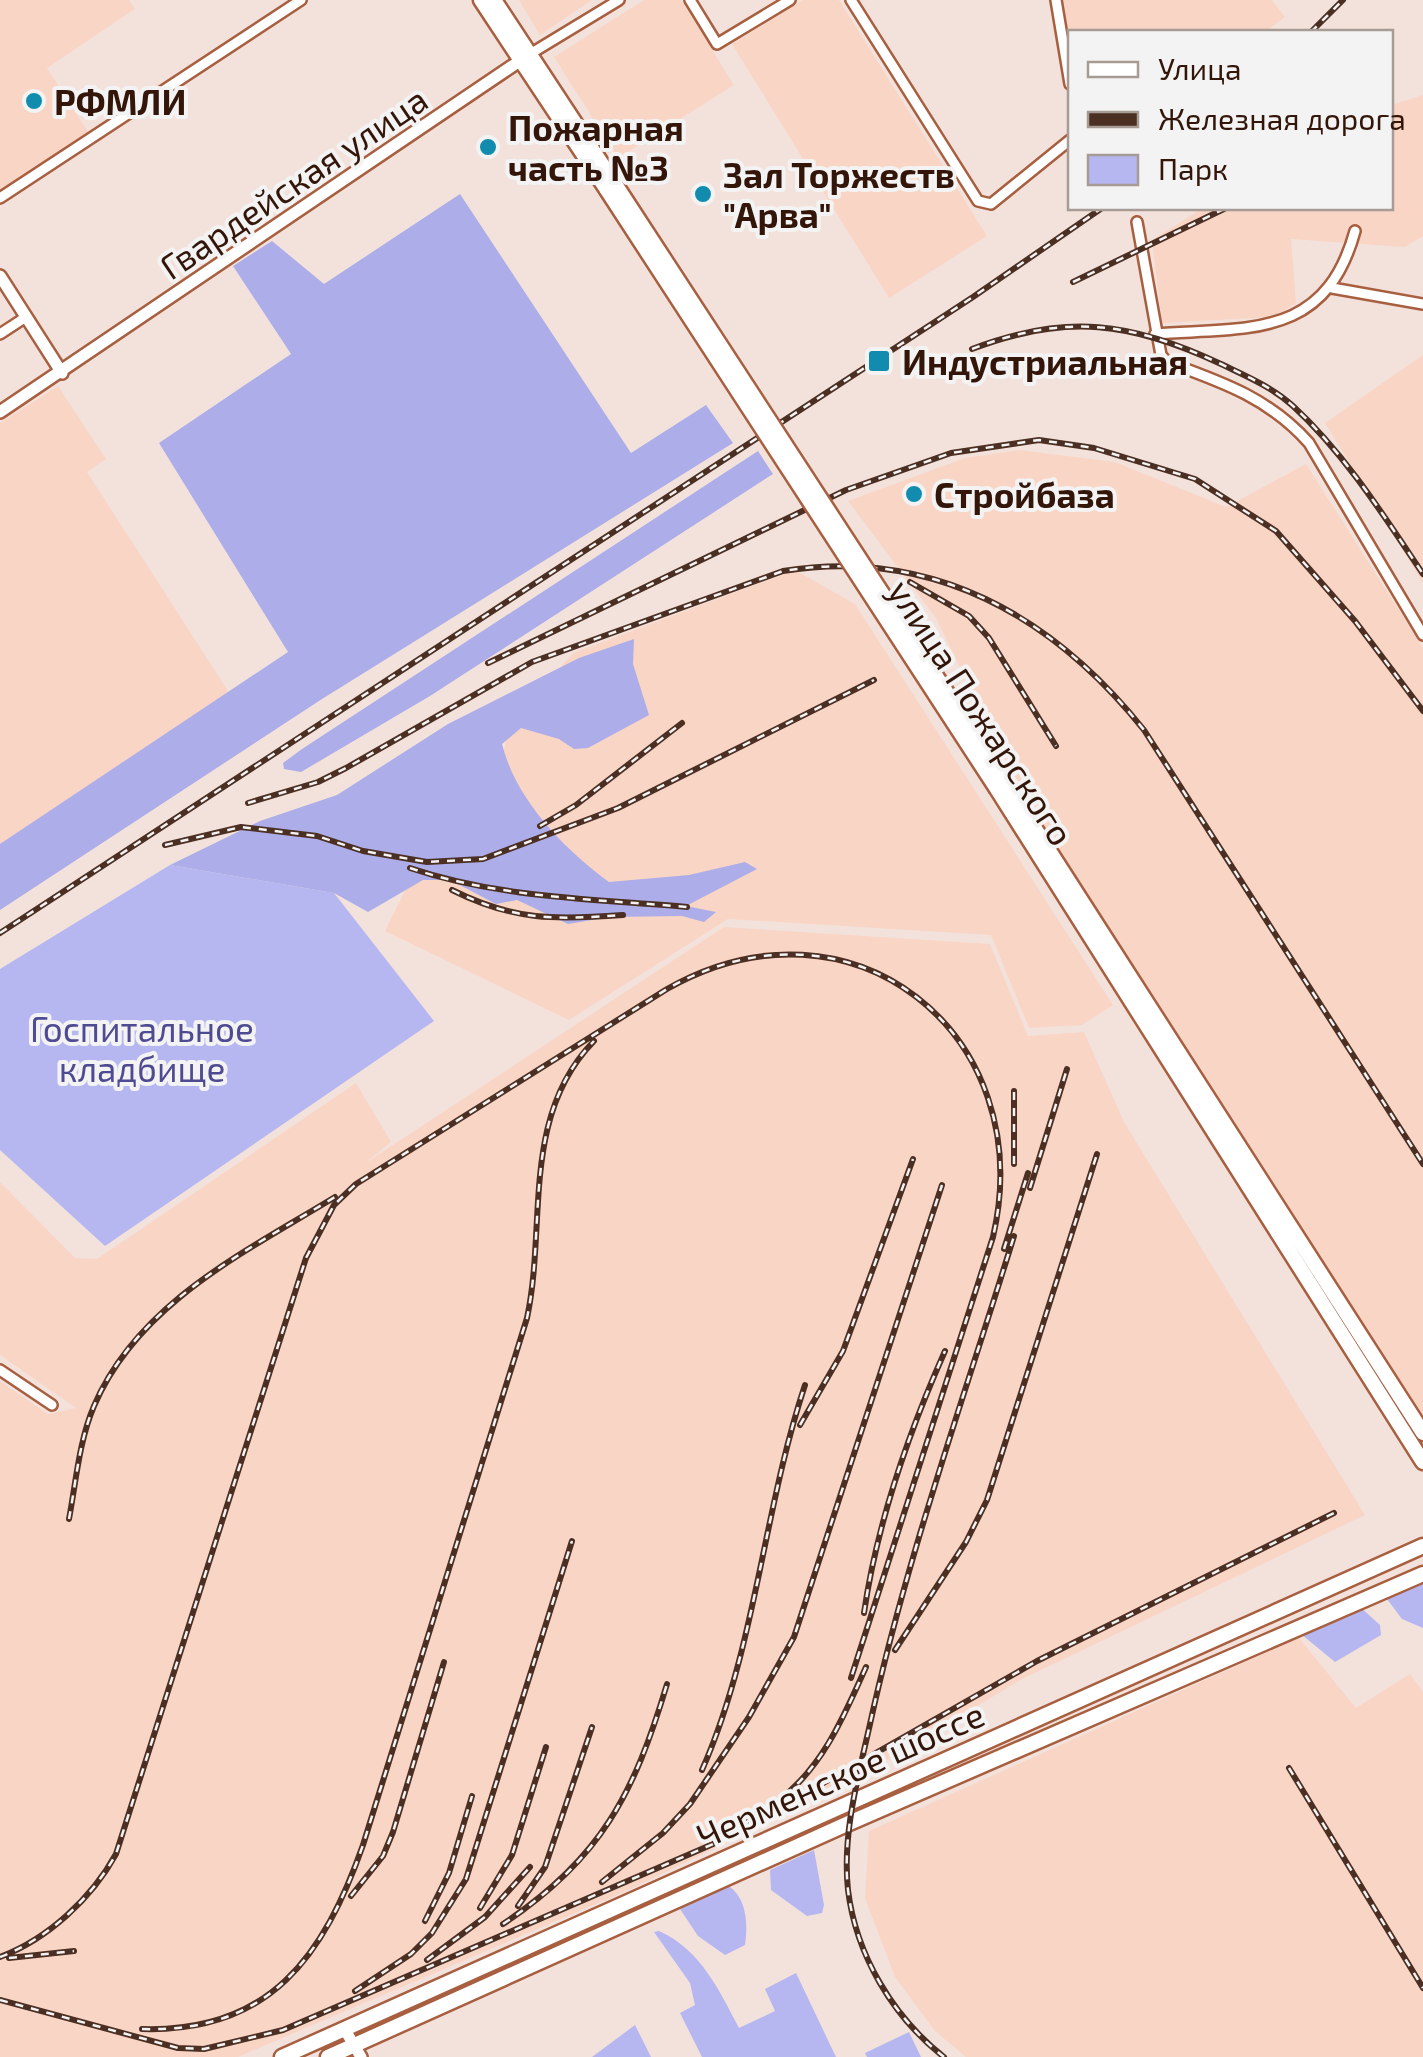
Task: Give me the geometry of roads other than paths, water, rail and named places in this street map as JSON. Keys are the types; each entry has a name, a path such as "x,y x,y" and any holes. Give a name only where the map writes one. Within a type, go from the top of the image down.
{"main road":[{"name":"улица Пожарского","path":"480,0 525,57 612,188 1423,1433"},
{"name":"улица Пожарского","path":"494,0 525,57"},
{"name":"улица Пожарского","path":"1001,786 1423,1462"},
{"name":"Черменское шоссе","path":"282,2057 1423,1546"},
{"name":"Черменское шоссе","path":"328,2057 357,2052 849,1823 1423,1574"}],"street":[{"path":"0,198 301,0"},
{"name":"Гвардейская улица","path":"0,412 525,57 619,0"},
{"path":"690,0 717,44 790,0"},
{"path":"851,0 978,201 991,204 1068,142"},
{"path":"1056,0 1068,72"},
{"path":"1137,222 1155,334 1167,362 1244,390 1291,422 1309,442 1423,635"},
{"path":"1155,334 1274,326 1300,315 1332,288 1355,231"},
{"path":"0,276 62,373"},
{"path":"1332,288 1423,304"},
{"path":"0,334 26,317"},
{"path":"0,1370 52,1405"},
{"path":"345,2030 357,2052"}],"railway":[{"path":"1313,30 1343,0"},
{"path":"0,933 973,297 1099,210"},
{"path":"1073,282 1222,210"},
{"path":"972,349 1038,330 1098,327 1158,339 1249,378 1285,399 1330,444 1423,574"},
{"path":"488,663 846,490 951,453 1039,440 1094,448 1195,479 1276,531 1355,621 1423,711"},
{"path":"248,803 318,782 532,662 783,571 838,566 889,570 939,581 985,599 1029,623 1108,689 1144,730 1423,1164"},
{"path":"910,582 969,616 989,638 1056,746"},
{"path":"165,845 241,827 317,836 363,851 427,862 483,859 618,808 874,680"},
{"path":"540,826 576,805 682,723"},
{"path":"410,868 512,891 687,907"},
{"path":"452,890 495,908 536,916 623,915"},
{"path":"0,1957 35,1940 67,1915 116,1854 306,1258 334,1205 356,1184 667,989 736,961 802,955 863,968 917,997 959,1041 988,1097 1000,1163 993,1237 851,1678"},
{"path":"142,2029 187,2027 225,2018 258,2002 286,1980 310,1953 348,1885 527,1318 540,1173 555,1103 571,1071 594,1041"},
{"path":"1030,1188 1067,1069"},
{"path":"1014,1091 1014,1164"},
{"path":"895,1650 966,1542 987,1500 1097,1154"},
{"path":"800,1425 843,1351 913,1159"},
{"path":"1004,1249 1028,1173"},
{"path":"602,1882 663,1833 690,1804 749,1717 794,1637 942,1185"},
{"path":"69,1519 89,1419 113,1370 138,1338 197,1284 335,1197"},
{"path":"944,2057 893,2004 868,1961 852,1914 847,1848 856,1785 884,1662 1014,1236"},
{"path":"864,1613 896,1479 945,1351"},
{"path":"702,1770 735,1676 805,1385"},
{"path":"790,1802 1037,1661 1334,1513"},
{"path":"355,1991 411,1954 432,1933 466,1879 572,1541"},
{"path":"351,1896 383,1856 393,1832 444,1662"},
{"path":"0,2000 178,2048 204,2049 283,2030 720,1841 778,1801 808,1773 831,1740 866,1667"},
{"path":"503,1924 565,1875 609,1821 641,1759 667,1684"},
{"path":"518,1906 545,1867 592,1727"},
{"path":"480,1908 512,1855 546,1747"},
{"path":"1289,1768 1423,1988"},
{"path":"425,1921 449,1873 472,1796"},
{"path":"427,1960 485,1917 530,1867"},
{"path":"9,1958 74,1951"}],"place":[{"name":"РФМЛИ","path":"34,101"},
{"name":"Пожарная часть №3","path":"488,147"},
{"name":"Зал Торжеств \"Арва\"","path":"703,194"},
{"name":"Индустриальная","path":"879,361"},
{"name":"Стройбаза","path":"914,494"}],"park label":[{"name":"Госпитальное кладбище","path":"142,1048"}]}
